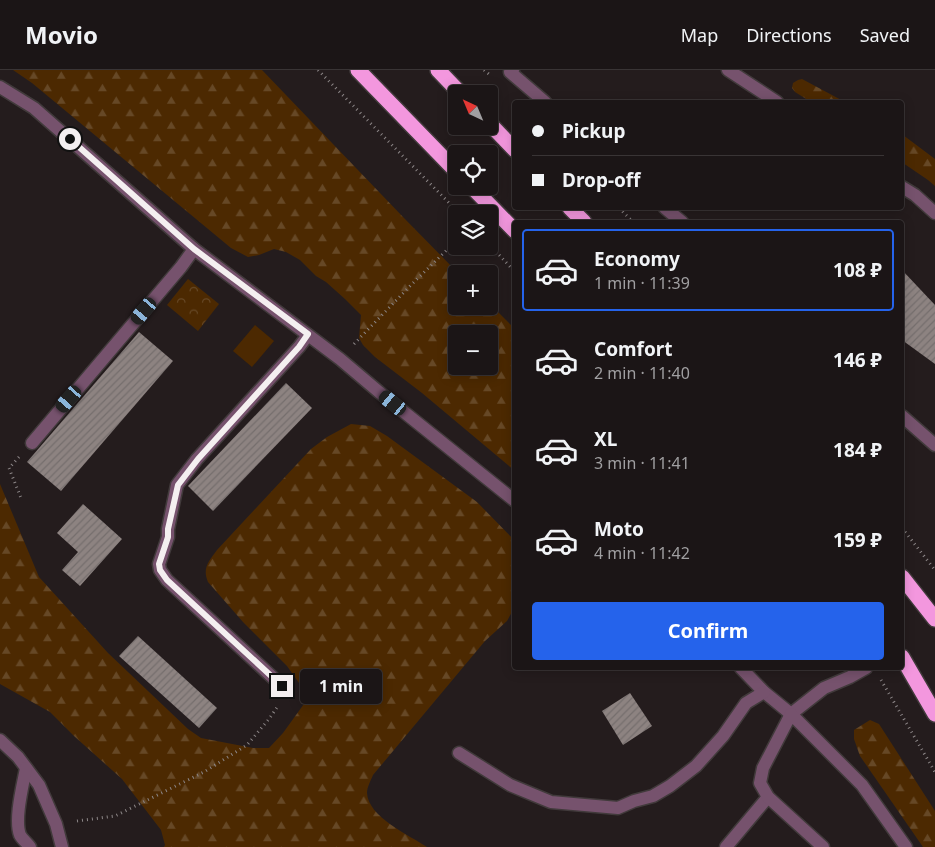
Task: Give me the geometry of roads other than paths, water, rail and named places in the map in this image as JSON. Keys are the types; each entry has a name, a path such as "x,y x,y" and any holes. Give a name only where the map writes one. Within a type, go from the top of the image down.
{"highway":[{"path":"358,70 448,163"},
{"path":"438,70 452,85"},
{"path":"498,132 512,147"},
{"path":"480,195 512,228"},
{"path":"572,210 582,220"},
{"path":"904,580 935,619"},
{"path":"904,660 935,714"}],"street":[{"path":"512,70 510,72 543,100"},
{"path":"728,70 774,100"},
{"path":"0,87 42,114 194,249 340,359 512,500"},
{"path":"904,188 915,195 935,213"},
{"path":"667,210 680,220"},
{"path":"32,443 181,267 194,249"},
{"path":"282,686 167,580 160,570 159,564 168,537 168,529 178,485 198,459 299,347 308,334"},
{"path":"904,418 935,445"},
{"path":"743,670 764,692 791,714 862,785 906,847"},
{"path":"823,847 768,797 760,783 763,768 791,714 824,688 862,670"},
{"path":"459,753 510,785 551,802 618,808 653,796 670,786 696,766 723,736 746,703 764,692"},
{"path":"0,740 18,757 39,785 56,824 62,847"},
{"path":"26,768 18,813 18,828 21,837 30,847"},
{"path":"726,847 768,797"}]}
